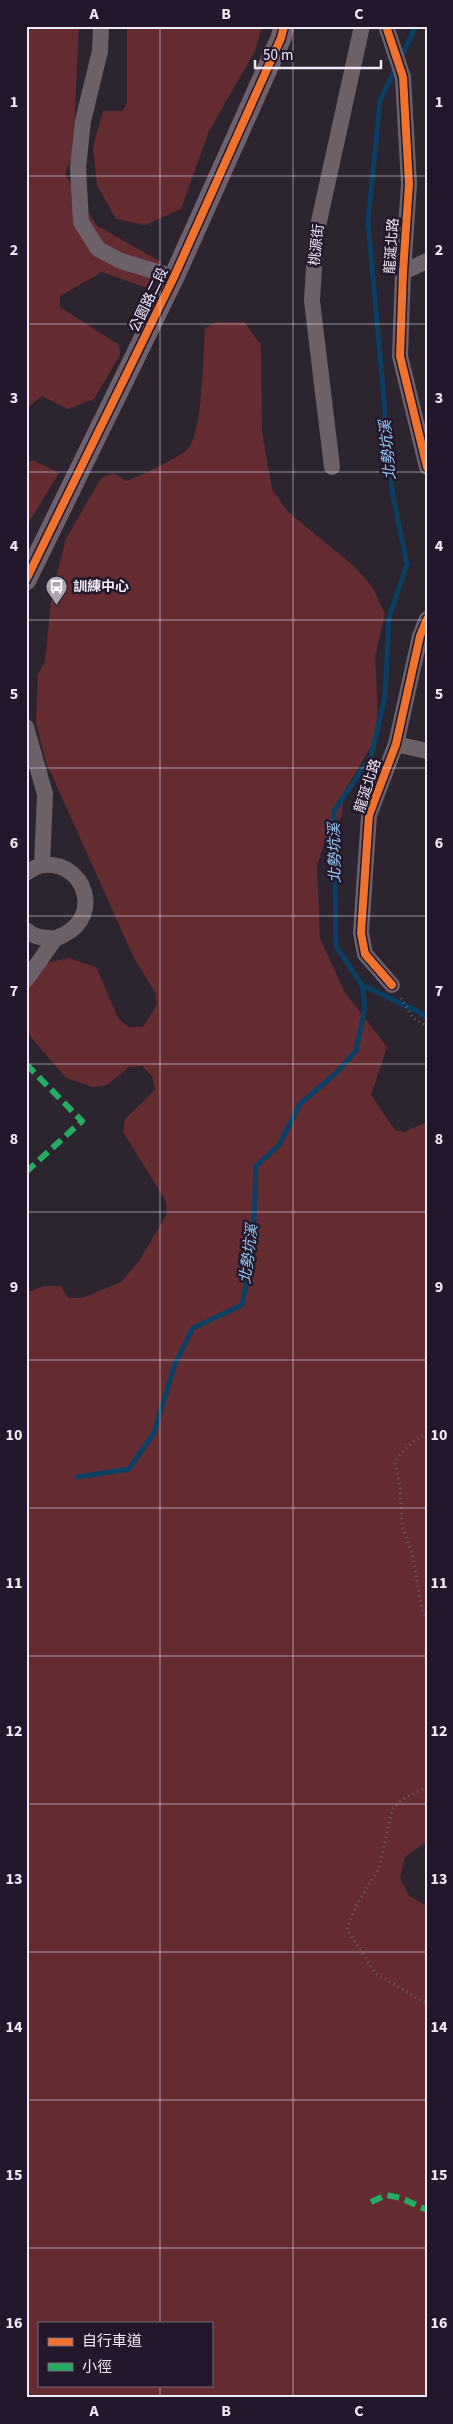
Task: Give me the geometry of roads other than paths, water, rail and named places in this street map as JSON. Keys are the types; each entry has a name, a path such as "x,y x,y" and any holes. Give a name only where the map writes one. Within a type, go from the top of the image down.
{"main road":[{"name":"公園路二段","path":"26,580 174,276 281,38 284,26"}],"street":[{"path":"101,26 100,51 83,121 78,168 81,222 98,249 121,261 174,276"},
{"name":"桃源街","path":"332,467 312,301 316,235 362,26"},
{"name":"龍涎北路","path":"386,26 403,77 409,184 400,356 427,467"},
{"name":"龍涎北路","path":"403,272 427,261"},
{"name":"龍涎北路","path":"392,986 365,954 361,932 369,815 396,744 420,636 427,619"},
{"path":"26,726 45,794 42,865"},
{"path":"396,744 427,751"},
{"path":"26,873 42,865 66,868 82,884 86,907 76,928 55,939 26,980"},
{"path":"26,930 32,936 55,939"}],"waterway":[{"name":"北勢坑溪","path":"401,57 416,26"},
{"name":"北勢坑溪","path":"78,1477 129,1469 154,1433 175,1364 193,1328 242,1305 253,1251 256,1166 279,1145 300,1104 335,1074 356,1051 365,1008 362,985 336,946 334,811 371,757 385,697 389,618 407,564 392,490 368,221 380,101 395,70"},
{"path":"362,985 419,1012 427,1018"}],"place":[{"name":"訓練中心","path":"57,606"}]}
